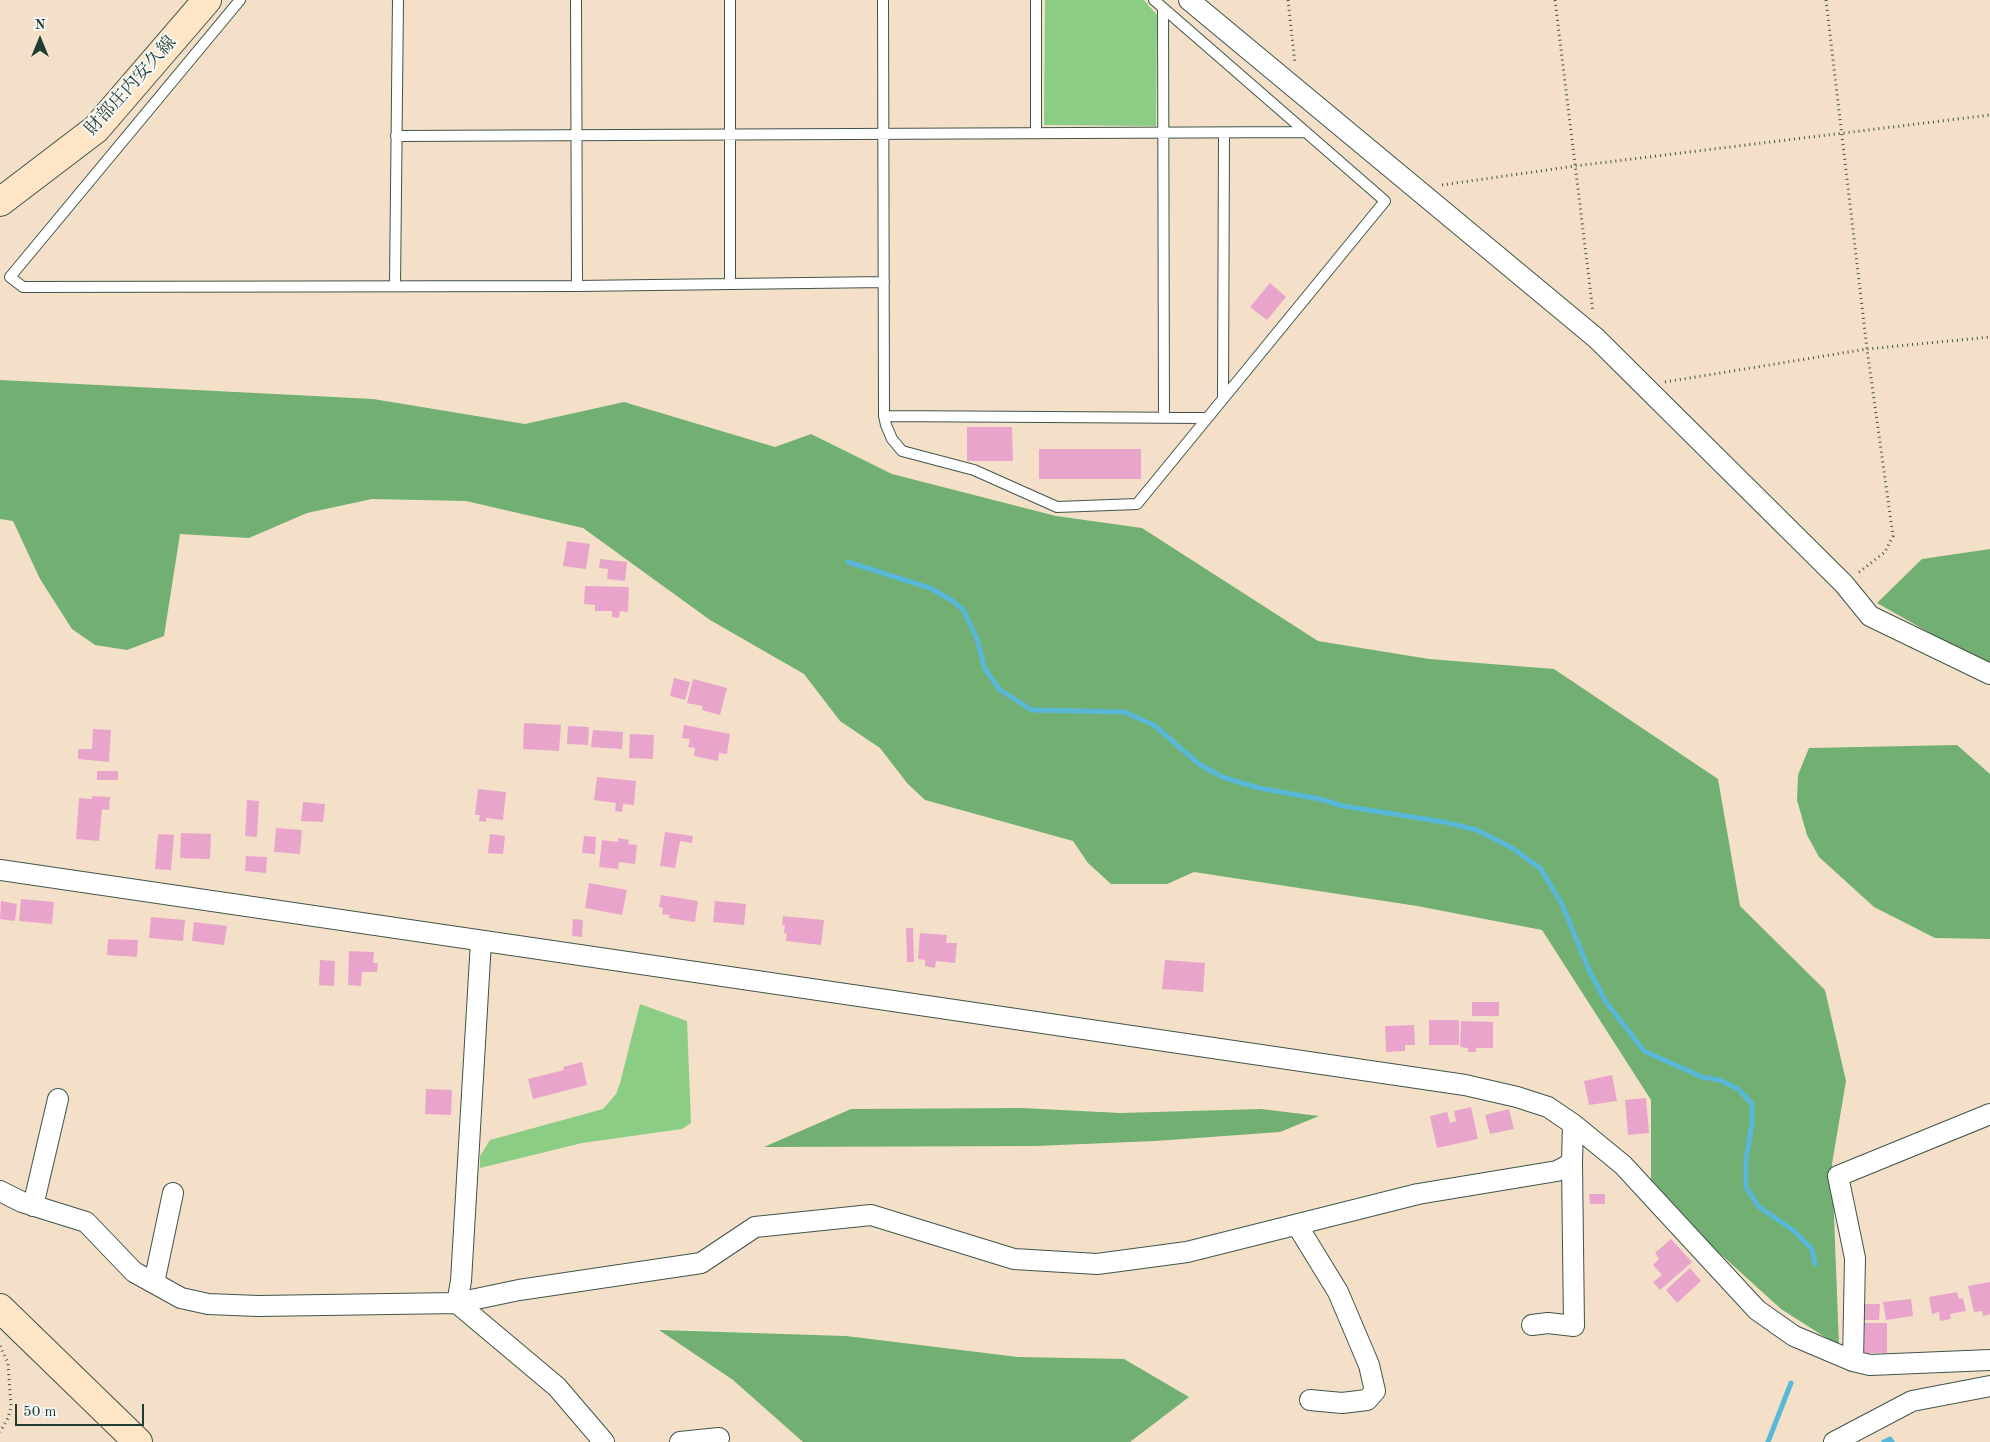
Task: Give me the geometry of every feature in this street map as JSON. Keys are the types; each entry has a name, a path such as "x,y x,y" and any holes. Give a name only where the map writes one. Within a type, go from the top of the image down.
{"main road":[{"name":"財部庄内安久線","path":"0,202 96,129 207,0"},
{"path":"0,1308 138,1442"}],"street":[{"path":"1189,0 1596,338 1844,584 1870,616 1990,674"},
{"path":"0,870 1465,1086 1517,1097 1548,1107 1573,1124 1623,1165 1757,1310 1794,1336 1853,1361 1870,1365 1990,1360"},
{"path":"457,1303 461,1281 481,941"},
{"path":"33,1206 58,1099"},
{"path":"1853,1361 1855,1258 1838,1176 1990,1114"},
{"path":"1532,1325 1548,1323 1574,1326 1573,1124"},
{"path":"0,1192 33,1206 86,1222 134,1272 181,1298 208,1304 258,1306 457,1303 519,1290 701,1263 755,1227 871,1215 1014,1259 1097,1264 1187,1252 1418,1194 1557,1171 1572,1163"},
{"path":"154,1283 173,1193"},
{"path":"1297,1225 1338,1292 1369,1365 1375,1391 1367,1400 1342,1404 1310,1400"},
{"path":"457,1303 557,1387 604,1442"},
{"path":"1834,1442 1912,1401 1990,1386"},
{"path":"680,1442 720,1438"}],"lane":[{"path":"240,0 10,277 23,287 395,284 577,286 884,282"},
{"path":"395,284 398,0"},
{"path":"576,0 577,286"},
{"path":"730,0 730,283"},
{"path":"883,0 884,416 892,439 902,451 974,470 1057,507 1137,504 1385,201 1154,0"},
{"path":"1036,0 1036,133"},
{"path":"1163,8 1164,418"},
{"path":"1223,399 1224,132"},
{"path":"396,136 1306,132"},
{"path":"884,416 1208,418"}],"path":[{"path":"1288,0 1298,89"},
{"path":"1555,0 1596,338"},
{"path":"1826,0 1867,349 1893,536 1886,552 1844,584"},
{"path":"1417,189 1575,166 1990,115"},
{"path":"1645,385 1867,349 1990,337"},
{"path":"0,1346 8,1363 11,1407 8,1418 0,1432"}],"green space":[{"path":"1045,0 1144,0 1157,15 1156,126 1044,125"},
{"path":"0,380 373,399 525,424 624,402 775,447 811,434 892,474 1056,516 1142,528 1318,641 1429,659 1554,669 1718,779 1740,906 1825,990 1846,1081 1832,1164 1839,1346 1781,1309 1651,1191 1651,1100 1542,930 1417,906 1194,872 1167,884 1111,884 1088,863 1073,841 925,800 907,783 880,748 840,721 804,674 710,620 583,528 466,501 372,499 307,513 249,538 180,534 164,636 127,650 95,645 72,629 40,579 13,521 0,519"},
{"path":"1990,549 1990,667 1877,603 1922,559"},
{"path":"1957,745 1990,774 1990,939 1935,938 1874,907 1819,857 1807,835 1797,800 1798,775 1809,748"},
{"path":"640,1004 687,1021 691,1123 682,1129 582,1143 480,1168 480,1156 490,1140 603,1109 616,1094 620,1083"},
{"path":"1022,1108 1120,1113 1261,1109 1319,1116 1280,1132 1155,1141 1035,1146 764,1147 851,1109"},
{"path":"659,1330 846,1336 1018,1357 1124,1359 1189,1397 1130,1442 803,1442 733,1380"}],"building":[{"path":"1270,283 1286,297 1267,320 1250,307"},
{"path":"967,427 1012,427 1013,461 967,461"},
{"path":"1039,449 1141,449 1141,479 1039,479"},
{"path":"567,541 590,544 586,569 563,566"},
{"path":"600,559 627,562 625,581 607,579 608,569 599,568"},
{"path":"585,586 629,587 628,612 620,611 619,618 612,617 612,611 595,611 595,605 584,604"},
{"path":"674,678 690,682 685,700 670,696"},
{"path":"693,679 727,688 720,715 702,710 703,706 687,703"},
{"path":"524,723 561,725 559,751 523,749"},
{"path":"684,725 730,734 727,754 719,753 718,761 694,756 695,748 688,747 690,739 682,738"},
{"path":"568,726 589,727 588,745 567,744"},
{"path":"93,729 111,730 109,762 78,759 78,749 92,749"},
{"path":"593,730 623,732 622,749 591,747"},
{"path":"630,734 654,735 653,759 629,758"},
{"path":"97,771 118,771 118,780 97,780"},
{"path":"597,777 636,781 634,805 623,804 622,812 615,811 616,803 594,800"},
{"path":"478,789 506,792 503,820 486,818 486,822 479,821 480,815 475,815"},
{"path":"92,796 110,797 109,810 102,809 99,841 76,839 79,798 92,799"},
{"path":"247,800 259,801 257,837 245,836"},
{"path":"303,802 325,804 323,822 301,821"},
{"path":"276,828 302,830 300,854 274,852"},
{"path":"665,832 693,836 692,843 680,841 675,868 660,866"},
{"path":"181,833 211,834 210,859 180,858"},
{"path":"158,834 174,835 171,870 155,869"},
{"path":"490,834 505,836 503,854 488,853"},
{"path":"584,836 596,837 595,854 582,853"},
{"path":"618,838 629,840 628,844 637,845 635,864 619,862 618,869 599,867 602,840 618,842"},
{"path":"246,856 267,857 266,873 245,871"},
{"path":"589,883 627,890 622,915 585,908"},
{"path":"661,895 698,901 695,922 669,918 670,915 662,914 663,908 659,907"},
{"path":"21,899 54,902 52,924 19,921"},
{"path":"1,901 17,904 15,921 0,919"},
{"path":"715,901 746,904 744,925 713,922"},
{"path":"783,916 824,920 821,945 786,941 785,925 782,925"},
{"path":"151,917 185,920 183,941 149,938"},
{"path":"573,919 583,920 582,937 572,936"},
{"path":"194,922 227,926 224,945 192,941"},
{"path":"906,928 913,928 914,962 907,962"},
{"path":"920,933 947,935 946,943 957,943 955,963 936,961 935,968 925,966 925,960 918,959"},
{"path":"108,939 138,940 137,957 107,955"},
{"path":"349,951 374,952 373,963 378,963 377,972 362,972 361,986 348,985"},
{"path":"320,960 335,961 334,986 319,985"},
{"path":"1165,960 1205,963 1203,992 1162,989"},
{"path":"1472,1002 1499,1002 1499,1016 1472,1016"},
{"path":"1429,1020 1459,1020 1459,1045 1429,1045"},
{"path":"1461,1021 1493,1022 1493,1048 1476,1048 1476,1052 1468,1052 1468,1048 1460,1047"},
{"path":"1414,1025 1415,1045 1405,1045 1405,1051 1386,1052 1385,1026"},
{"path":"582,1062 587,1085 533,1099 528,1079 564,1070 563,1067"},
{"path":"1612,1075 1617,1101 1589,1105 1584,1081"},
{"path":"426,1089 452,1090 451,1115 425,1114"},
{"path":"1646,1098 1649,1133 1628,1135 1625,1100"},
{"path":"1471,1107 1478,1139 1437,1148 1430,1116 1447,1112 1450,1123 1456,1121 1454,1111"},
{"path":"1509,1109 1514,1129 1490,1134 1485,1115"},
{"path":"1589,1194 1605,1194 1605,1204 1590,1204"},
{"path":"1671,1239 1692,1262 1660,1290 1653,1282 1662,1275 1653,1265 1659,1259 1655,1253"},
{"path":"1690,1268 1701,1281 1677,1303 1666,1290"},
{"path":"1990,1282 1990,1314 1983,1316 1982,1311 1974,1312 1968,1286"},
{"path":"1957,1292 1959,1299 1963,1298 1966,1311 1950,1314 1951,1319 1940,1321 1939,1312 1932,1314 1929,1297"},
{"path":"1911,1299 1913,1316 1886,1320 1883,1302"},
{"path":"1863,1304 1880,1304 1879,1320 1862,1320"},
{"path":"1861,1323 1887,1323 1887,1353 1861,1353"}],"waterway":[{"path":"848,562 930,588 953,601 964,611 977,639 985,669 1000,690 1032,710 1124,712 1154,725 1199,764 1222,777 1259,788 1320,799 1343,806 1444,822 1477,830 1512,848 1540,868 1562,904 1589,970 1606,1002 1644,1051 1702,1077 1720,1080 1738,1089 1752,1104 1752,1124 1746,1160 1746,1187 1759,1207 1793,1230 1812,1249 1815,1264"},
{"path":"1768,1442 1791,1383"},
{"path":"1884,1442 1890,1439 1892,1442"}]}
